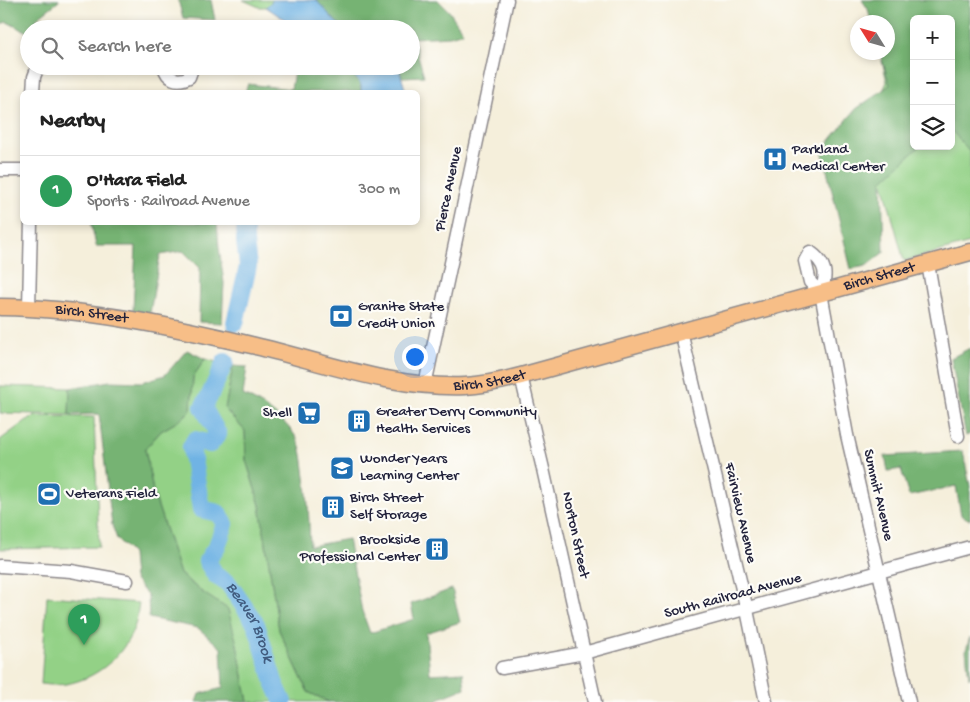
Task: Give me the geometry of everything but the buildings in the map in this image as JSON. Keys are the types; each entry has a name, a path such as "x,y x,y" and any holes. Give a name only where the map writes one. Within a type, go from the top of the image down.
{"main road":[{"name":"Birch Street","path":"0,307 29,307 76,311 155,325 247,344 370,375 425,385 481,385 521,376 970,252"}],"street":[{"name":"Pierce Avenue","path":"425,385 507,0"},
{"path":"33,90 35,75"},
{"path":"167,75 170,78 179,80 189,75"},
{"path":"0,170 20,170"},
{"path":"29,307 31,225"},
{"path":"928,264 958,436"},
{"name":"Summit Avenue","path":"821,293 829,330 837,385 878,573 909,702"},
{"name":"Fairview Avenue","path":"681,332 747,610 766,702"},
{"name":"Norton Street","path":"521,376 595,702"},
{"name":"South Railroad Avenue","path":"502,668 584,653 747,610 970,547"},
{"path":"0,566 71,571 127,581"}],"green space":[{"path":"0,0 59,0 37,20 20,20 20,28 7,22 0,24"},
{"path":"178,0 211,0 215,20 183,18"},
{"path":"243,0 273,0 266,7 259,7"},
{"path":"316,0 438,0 449,11 463,32 450,36 420,38 420,20 334,20"},
{"path":"862,0 970,0 970,153 955,134 955,15 910,15 910,150 916,150 882,181 884,252 866,266 851,269 822,150 856,109 890,85 882,60 895,60 895,15 869,15"},
{"path":"970,0 970,243 904,261 867,124 887,82 882,60 895,60 895,20 910,16 910,150 955,150 955,15 914,15"},
{"path":"420,62 424,76 402,77 401,75 420,75"},
{"path":"293,75 354,75 361,85 361,90 246,90 248,84 291,89"},
{"path":"92,225 217,225 224,283 222,323 199,322 200,268 183,251 160,255 150,313 133,311 136,246 96,246"},
{"path":"970,348 970,434 966,436 951,358"},
{"path":"187,350 205,359 193,377 191,410 180,420 161,431 145,449 153,491 180,574 202,592 228,609 248,702 196,702 199,694 223,688 221,648 198,628 149,618 148,596 134,579 132,554 117,539 112,525 99,414 69,415 70,388 110,381 142,382 165,375"},
{"path":"205,359 233,366 225,409 245,431 246,460 260,505 279,630 308,692 329,702 248,702 237,644 202,592 180,574 153,491 145,449 161,431 180,420 191,410 193,377"},
{"path":"233,366 247,367 243,395 259,404 284,423 291,430 300,446 308,508 310,546 348,539 362,611 370,633 414,619 411,604 452,589 460,622 426,633 430,674 463,672 465,688 438,699 438,702 329,702 308,692 279,630 260,505 246,460 245,431 225,409"},
{"path":"0,386 70,388 69,415 0,413"},
{"name":"Veterans Field","path":"36,416 94,417 99,547 0,549 0,440 27,420"},
{"path":"963,451 970,487 970,520 961,515 956,486 909,496 901,469 888,471 885,456"},
{"path":"47,596 139,603 136,622 122,650 99,671 71,683 41,684"},
{"path":"970,637 970,677 969,678 966,650"}],"water":[{"path":"273,0 316,0 334,20 286,20 266,7"},
{"path":"354,75 401,75 405,90 361,90 361,85"}],"waterway":[{"name":"Beaver Brook","path":"235,323 248,266 245,225"},
{"name":"Beaver Brook","path":"225,362 203,407 218,434 210,444 195,440 191,447 201,509 218,513 225,524 217,546 207,561 216,576 228,583 256,624 274,682 283,702"}],"place":[{"name":"Parkland Medical Center","path":"775,159"},
{"name":"Granite State Credit Union","path":"341,316"},
{"name":"Shell","path":"309,413"},
{"name":"Greater Derry Community Health Services","path":"359,421"},
{"name":"Wonder Years Learning Center","path":"342,468"},
{"name":"Veterans Field","path":"49,494"},
{"name":"Birch Street Self Storage","path":"333,507"},
{"name":"Brookside Professional Center","path":"437,549"},
{"name":"O'Hara Field","path":"84,645"}]}
